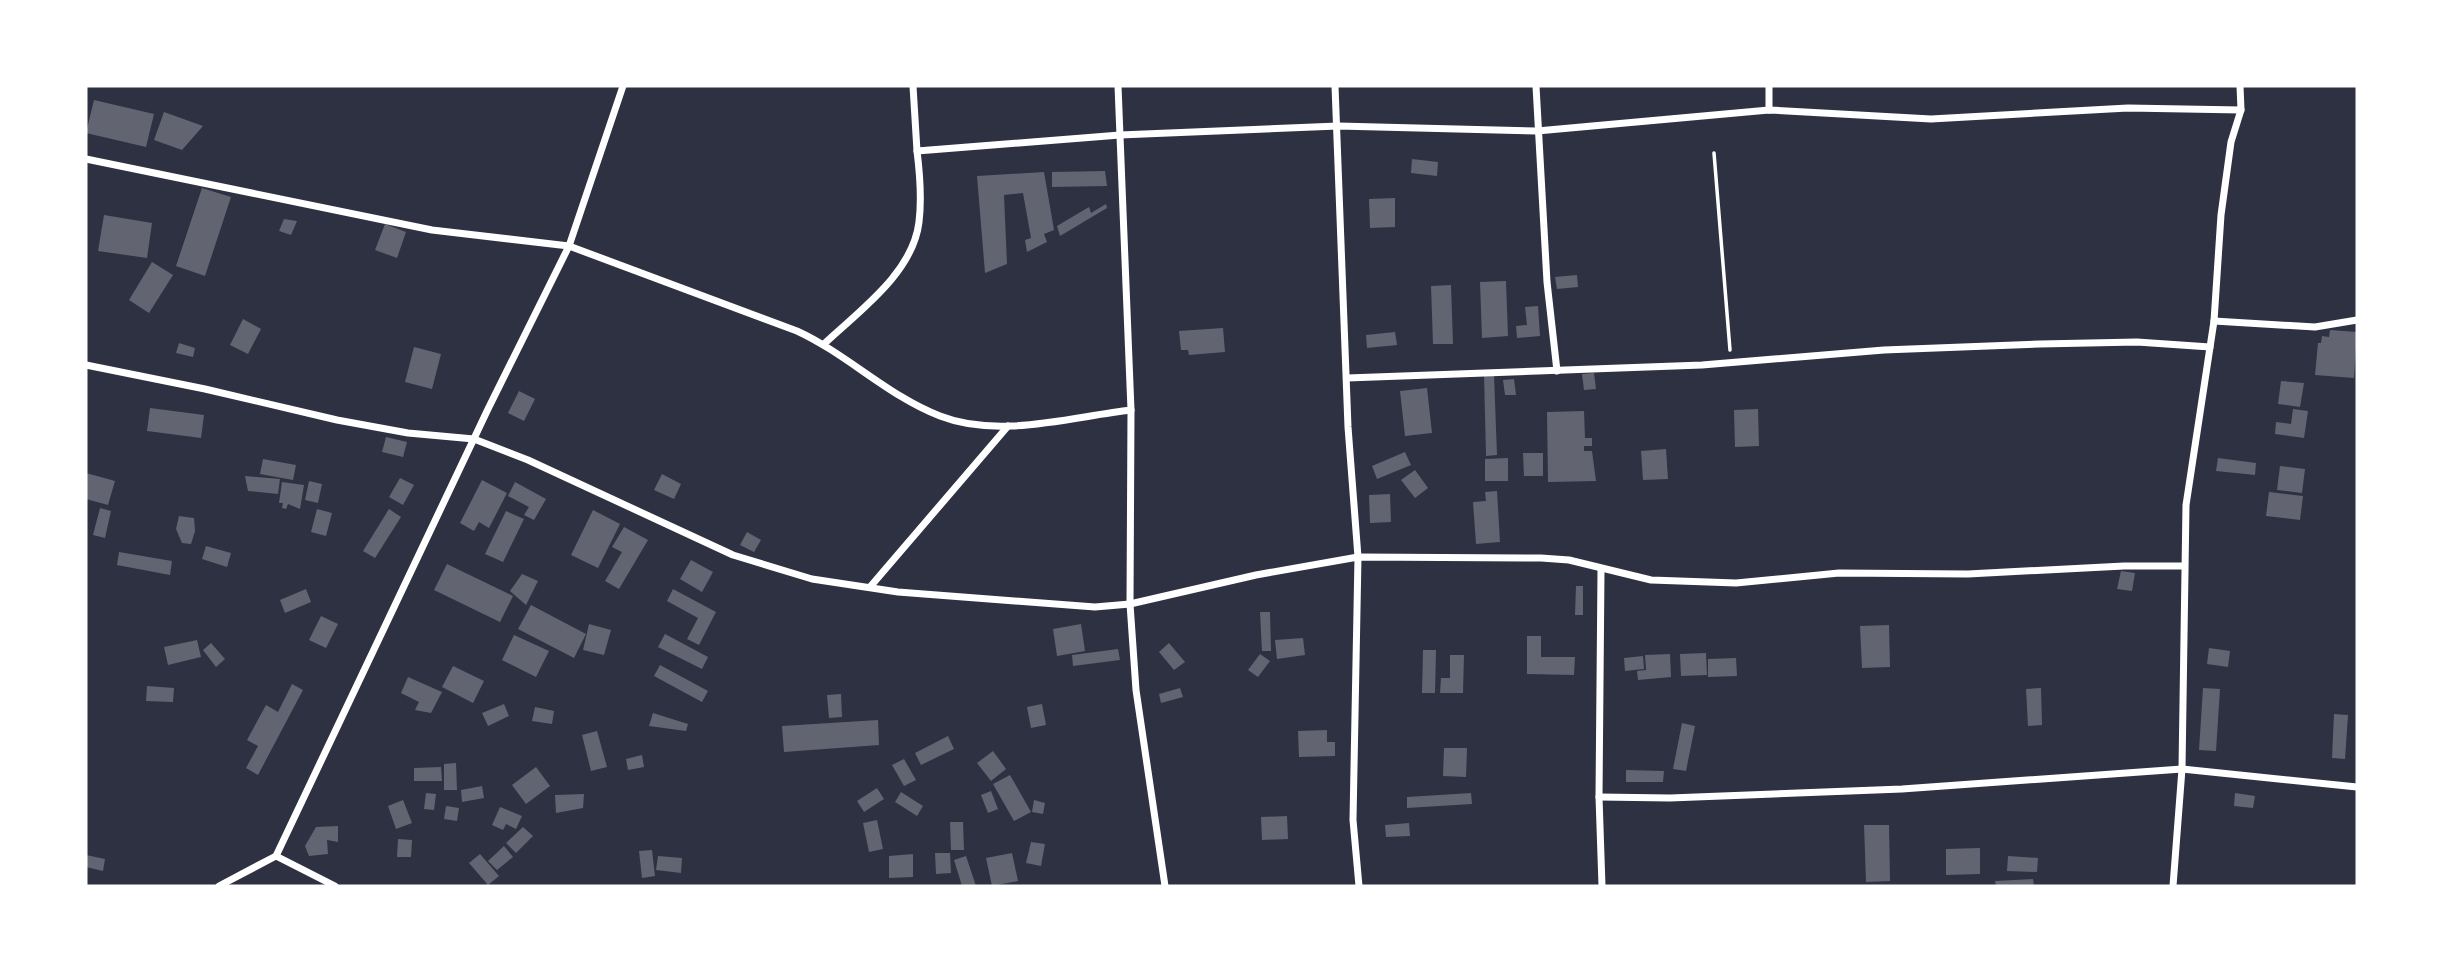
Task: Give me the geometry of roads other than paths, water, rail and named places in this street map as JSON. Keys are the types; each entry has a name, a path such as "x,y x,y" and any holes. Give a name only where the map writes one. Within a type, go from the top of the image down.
{"street":[{"path":"219,886 276,856 569,246 623,86"},
{"path":"824,344 886,285 910,253 919,224 921,191 913,86"},
{"path":"1118,86 1131,410 1130,604 1136,690 1165,886"},
{"path":"1335,86 1357,557 1353,820 1359,886"},
{"path":"1536,86 1549,311 1557,371"},
{"path":"1769,86 1769,110"},
{"path":"2173,886 2182,769 2183,566 2191,457 2214,321 2221,215 2231,142 2241,110 2240,86"},
{"path":"918,151 1120,135 1338,126 1537,131 1769,110 1931,119 2128,108 2241,110"},
{"path":"86,159 432,230 569,246 824,344 938,415 967,424 992,428 1131,410"},
{"path":"2214,321 2315,327 2357,320"},
{"path":"1347,378 1731,363 1884,350 2040,344 2137,342 2210,347"},
{"path":"86,365 337,420 408,432 474,439 528,460 733,555 812,579 870,587 1094,607 1130,604 1256,575 1357,557 1541,558 1569,560 1601,570 1651,580 1736,583 1839,573 1968,574 2124,566 2183,566"},
{"path":"870,587 1009,425"},
{"path":"1601,570 1599,797 1602,886"},
{"path":"1599,797 1670,798 1902,789 2182,769 2357,787"},
{"path":"276,856 335,886"}]}
